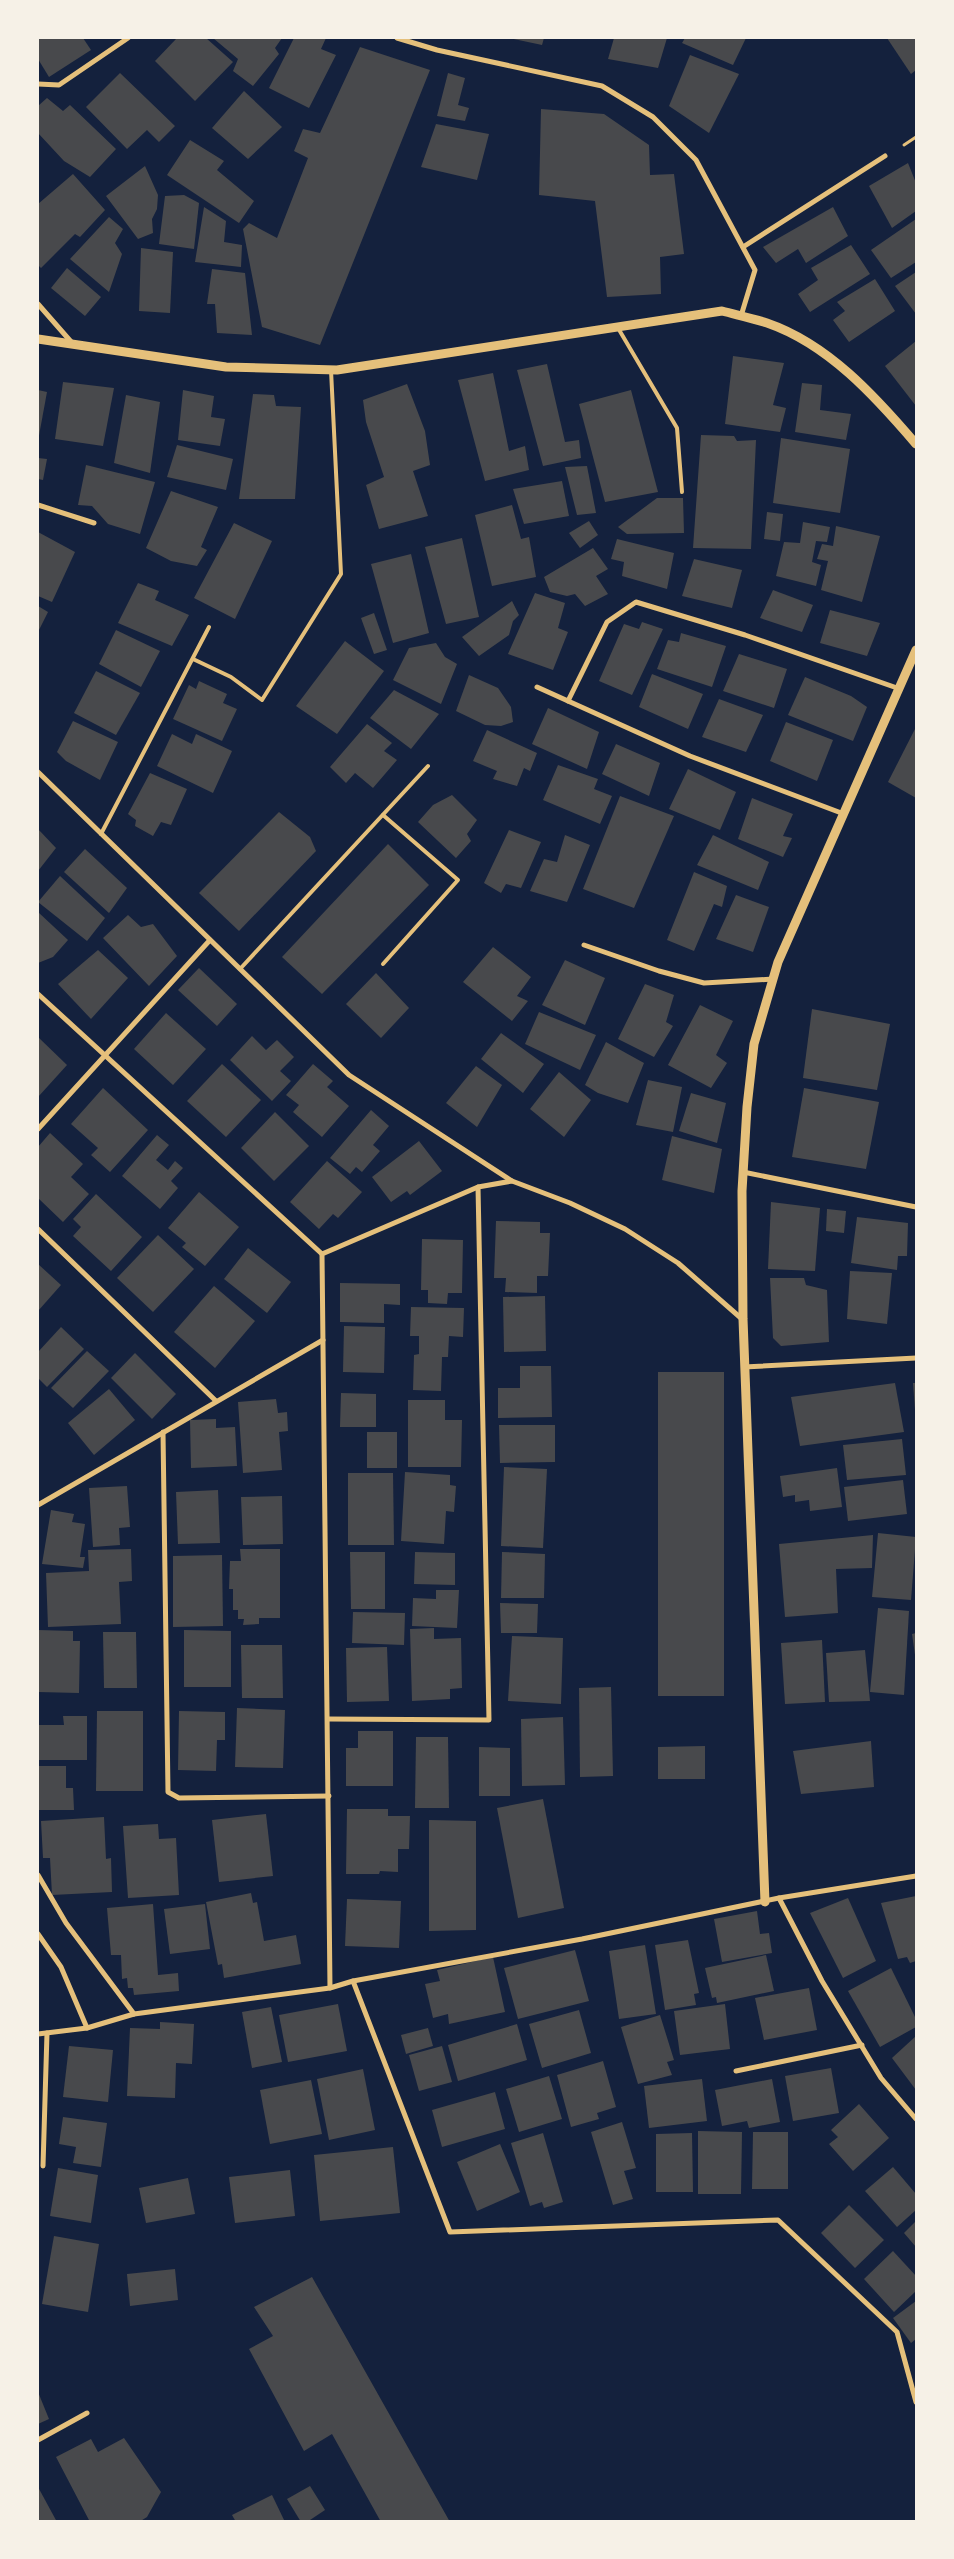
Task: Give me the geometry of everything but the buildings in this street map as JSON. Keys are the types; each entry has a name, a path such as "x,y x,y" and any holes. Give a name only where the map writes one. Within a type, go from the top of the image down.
{"street":[{"path":"38,84 59,85 128,38"},
{"path":"397,38 437,50 602,86 653,117 696,160 755,270 741,316"},
{"path":"743,247 884,156"},
{"path":"38,304 74,345"},
{"path":"38,339 226,367 330,370 722,311 768,323 818,348 878,400 916,444"},
{"path":"38,505 94,523"},
{"path":"568,701 607,622 636,602 745,635 900,689"},
{"path":"765,1902 743,1319 743,1172 747,1107 754,1044 778,962 916,650"},
{"path":"537,687 690,756 844,814"},
{"path":"38,772 350,1075 512,1181 570,1203 625,1229 678,1263 743,1319"},
{"path":"38,1129 210,940"},
{"path":"584,945 659,971 704,983 773,980"},
{"path":"38,994 322,1254 330,1988"},
{"path":"743,1172 916,1207"},
{"path":"322,1254 478,1187 512,1181"},
{"path":"328,1719 488,1720 478,1187"},
{"path":"38,1229 216,1401"},
{"path":"38,1505 322,1340"},
{"path":"744,1367 916,1358"},
{"path":"163,1432 168,1792 179,1798 329,1796"},
{"path":"38,1875 66,1923 134,2014"},
{"path":"38,2034 87,2028 134,2014 330,1988 353,1981 582,1939 779,1898 916,1876"},
{"path":"779,1898 822,1981 881,2078 916,2118"},
{"path":"38,1934 61,1967 87,2028"},
{"path":"353,1981 450,2232 778,2220 897,2332 916,2402"},
{"path":"43,2166 47,2033"},
{"path":"736,2071 862,2046"},
{"path":"38,2440 87,2413"}],"lane":[{"path":"616,326 677,428 682,492"},
{"path":"193,659 231,677 262,700 341,574 330,370"},
{"path":"101,834 210,628"},
{"path":"240,969 428,766"},
{"path":"383,814 458,880 383,964"}]}
